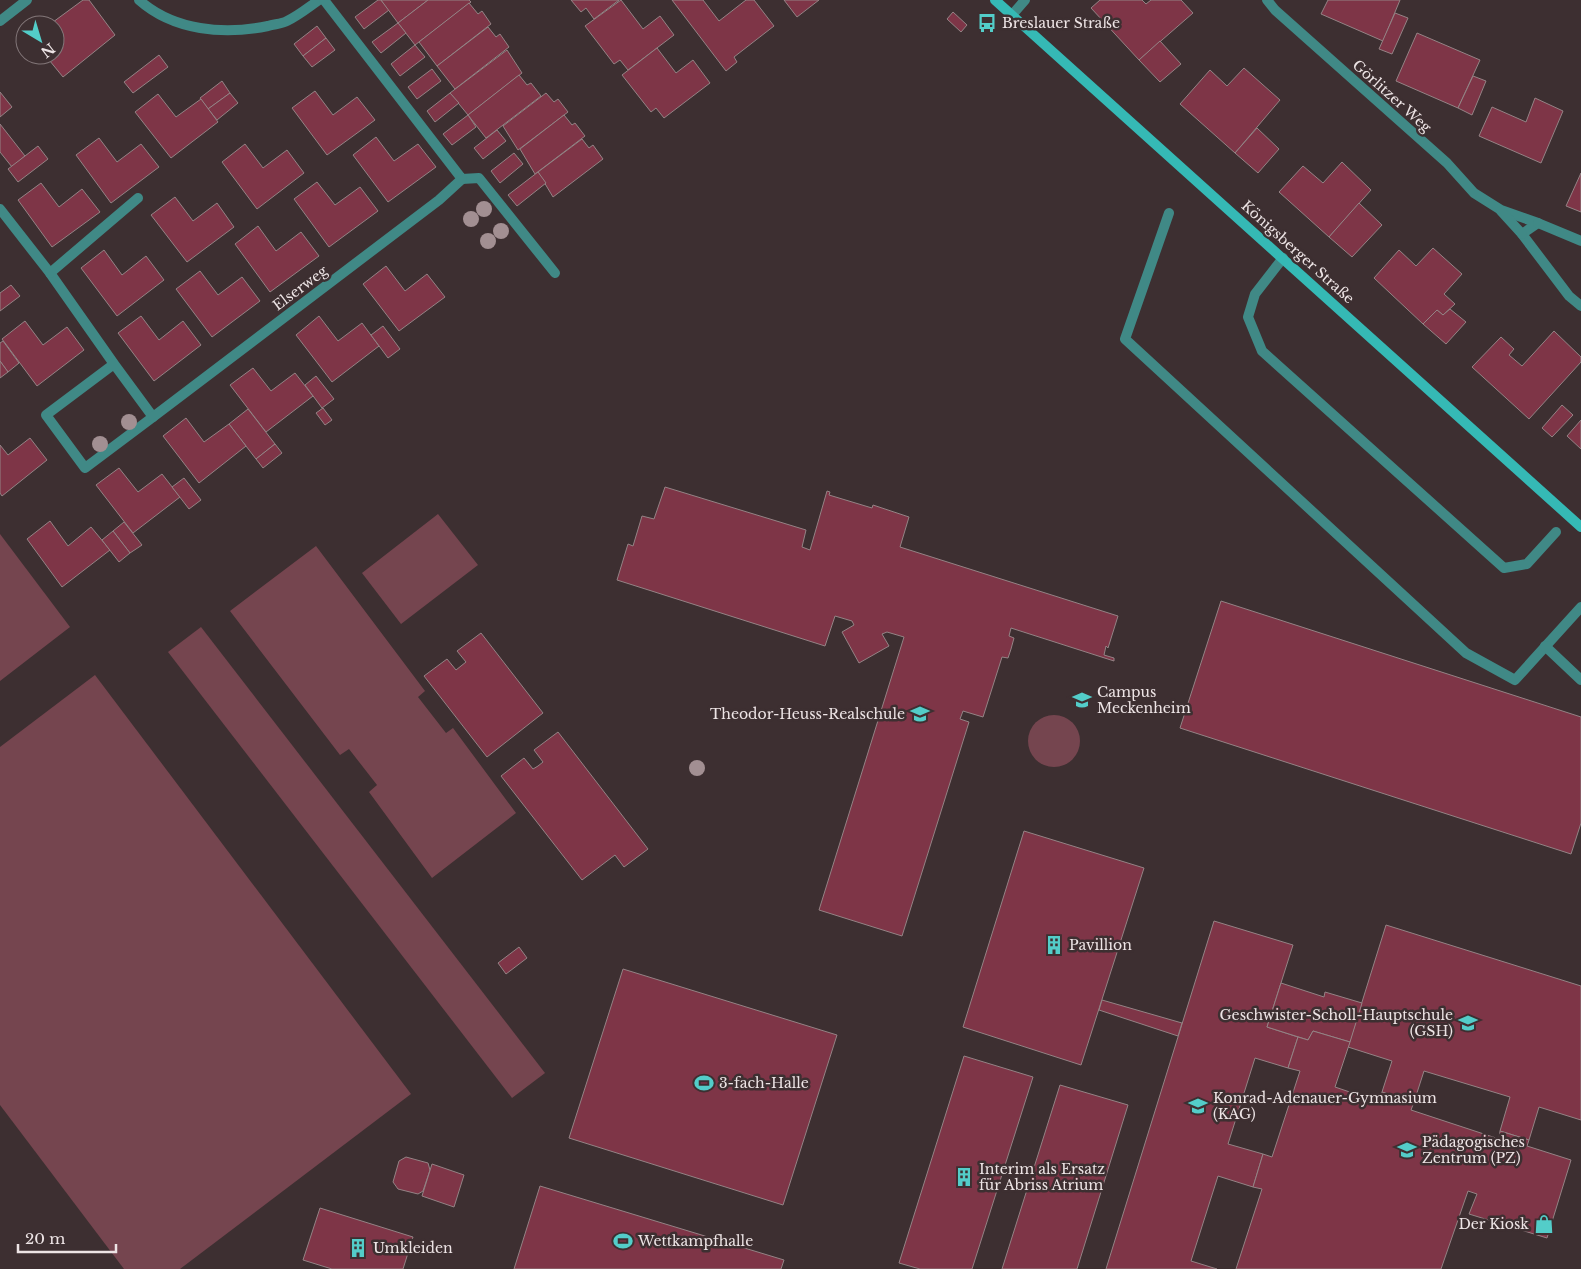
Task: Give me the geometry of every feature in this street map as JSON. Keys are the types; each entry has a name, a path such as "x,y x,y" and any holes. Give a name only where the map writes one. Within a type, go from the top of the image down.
{"street":[{"path":"0,21 27,0"},
{"path":"138,0 162,15 186,26 218,31 252,29 287,21 319,0"},
{"path":"324,0 462,179 479,178 555,273"},
{"name":"Königsberger Straße","path":"995,0 1581,527"},
{"path":"1012,15 1025,0"},
{"name":"Görlitzer Weg","path":"1267,0 1275,10 1447,163 1474,193 1501,210 1581,241"},
{"name":"Elserweg","path":"114,364 46,415 84,468 431,206 462,179"},
{"path":"50,273 138,198"},
{"path":"0,209 50,273 154,417"},
{"name":"Görlitzer Weg","path":"1501,210 1522,234 1569,296 1581,306"},
{"path":"1169,213 1125,339 1466,653 1515,680 1581,607"},
{"path":"1522,234 1538,223"},
{"path":"1283,258 1255,294 1248,317 1262,351 1504,568 1527,564 1556,532"},
{"path":"1545,646 1581,680"}],"shaded area":[{"path":"438,514 478,565 401,624 362,573"},
{"path":"0,534 70,627 0,681"},
{"path":"316,546 425,691 418,697 446,733 453,728 516,813 432,878 369,792 377,785 349,749 340,755 230,611"},
{"path":"201,627 545,1073 512,1098 168,652"},
{"path":"95,675 411,1094 180,1269 124,1269 0,1105 0,747"},
{"path":"1049,715 1059,715 1073,722 1080,736 1080,746 1073,760 1059,767 1049,767 1039,763 1032,756 1028,746 1028,736 1032,726 1039,719"}],"building":[{"path":"83,0 89,0 115,35 63,77 53,65 65,65 65,15 63,15"},
{"path":"378,0 381,0 389,10 364,29 355,17"},
{"path":"381,0 428,0 398,23"},
{"path":"428,0 469,0 471,2 415,45 398,23"},
{"path":"571,0 619,0 594,19 586,8 581,12"},
{"path":"621,0 643,29 660,16 674,35 628,70 620,60 614,64 585,26"},
{"path":"672,0 703,0 719,21 746,0 754,0 774,26 734,57 737,62 726,71"},
{"path":"784,0 819,0 797,17"},
{"path":"1100,0 1142,0 1146,4 1151,0 1181,0 1193,13 1139,60 1091,8"},
{"path":"1328,0 1400,0 1383,41 1321,14"},
{"path":"469,3 478,14 482,11 491,24 437,66 419,42"},
{"path":"953,12 967,25 961,32 947,19"},
{"path":"1395,13 1408,18 1392,54 1379,49"},
{"path":"398,23 406,33 381,53 372,42"},
{"path":"317,26 326,38 303,56 294,44"},
{"path":"488,27 496,37 500,34 509,47 455,89 437,66"},
{"path":"1417,33 1480,60 1458,108 1396,81"},
{"path":"326,38 335,50 312,67 303,56"},
{"path":"1160,41 1181,64 1160,82 1139,60"},
{"path":"415,45 425,57 400,76 391,64"},
{"path":"657,48 676,73 693,60 710,83 664,118 656,108 651,112 622,75"},
{"path":"507,50 522,73 468,115 450,93"},
{"path":"159,55 168,67 133,93 124,82"},
{"path":"1244,68 1280,100 1235,153 1180,104 1210,70 1227,86"},
{"path":"432,69 441,81 417,99 408,87"},
{"path":"519,75 527,85 531,83 541,96 486,138 468,115"},
{"path":"1473,76 1486,81 1472,115 1458,108"},
{"path":"222,81 230,93 208,109 200,98"},
{"path":"315,91 333,115 357,97 375,120 327,155 292,108"},
{"path":"0,92 12,107 0,117"},
{"path":"230,93 238,103 217,120 208,109"},
{"path":"450,93 459,103 435,122 427,111"},
{"path":"546,93 554,102 558,99 568,112 518,150 503,126"},
{"path":"158,94 176,117 201,99 218,122 171,158 135,112"},
{"path":"1535,98 1563,111 1541,163 1479,136 1492,107 1526,122"},
{"path":"468,115 476,127 452,145 443,134"},
{"path":"564,115 572,125 575,123 585,136 535,174 520,149"},
{"path":"0,124 25,156 12,167 0,152"},
{"path":"1257,128 1279,149 1258,173 1235,153"},
{"path":"497,130 506,141 483,159 474,148"},
{"path":"376,137 394,161 418,144 436,167 388,202 353,155"},
{"path":"99,138 117,162 141,144 159,167 111,203 76,155"},
{"path":"582,139 589,148 593,145 603,159 553,197 538,172"},
{"path":"245,144 263,168 287,150 304,173 257,209 222,162"},
{"path":"38,146 48,159 18,182 8,169"},
{"path":"514,153 523,164 500,183 491,171"},
{"path":"1342,162 1371,190 1329,237 1279,192 1303,166 1323,183"},
{"path":"538,172 546,183 517,206 508,195"},
{"path":"1581,173 1581,212 1566,206"},
{"path":"317,182 335,205 360,187 378,211 329,247 294,199"},
{"path":"41,183 59,207 82,189 100,212 52,247 18,200"},
{"path":"175,197 193,221 217,203 234,227 187,262 151,215"},
{"path":"1359,203 1382,225 1352,257 1329,237"},
{"path":"258,226 276,251 301,232 319,256 270,292 235,244"},
{"path":"1433,248 1462,274 1444,294 1455,304 1443,315 1437,310 1423,324 1374,278 1399,250 1416,266"},
{"path":"104,250 122,275 146,256 164,280 117,316 81,268"},
{"path":"386,266 405,291 427,274 445,297 399,331 363,284"},
{"path":"200,271 218,295 242,277 260,301 212,337 176,289"},
{"path":"11,285 20,296 0,311 0,293"},
{"path":"1450,309 1466,322 1446,344 1423,324 1437,310 1443,315"},
{"path":"141,316 159,340 183,321 201,345 154,381 118,333"},
{"path":"319,316 338,341 362,323 379,346 332,382 296,335"},
{"path":"25,321 43,345 67,327 84,350 37,386 2,339"},
{"path":"383,326 400,349 388,358 371,335"},
{"path":"1554,331 1581,357 1581,362 1529,419 1472,367 1501,337 1514,349 1509,355 1522,366"},
{"path":"3,341 19,363 8,372 0,361 0,343"},
{"path":"0,361 8,372 0,378"},
{"path":"253,368 271,391 295,373 313,396 266,432 230,385"},
{"path":"316,376 334,399 322,408 305,385"},
{"path":"1562,405 1573,415 1552,437 1542,428"},
{"path":"323,408 332,420 325,425 316,413"},
{"path":"248,409 275,444 256,459 229,424"},
{"path":"186,418 204,442 229,424 246,446 199,483 163,436"},
{"path":"1581,420 1581,449 1567,436"},
{"path":"30,438 47,460 2,496 0,493 0,445 8,455"},
{"path":"275,444 282,453 263,468 256,459"},
{"path":"119,468 138,492 162,474 180,497 133,533 96,485"},
{"path":"184,478 201,500 189,509 172,487"},
{"name":"Theodor-Heuss-Realschule","path":"665,487 806,530 802,547 810,550 827,491 830,492 829,495 872,508 873,505 909,517 900,547 1118,616 1104,655 1114,658 1114,661 1011,628 1009,636 1014,638 1011,649 1008,658 1002,657 983,717 963,711 960,719 969,722 902,936 819,910 904,637 887,632 882,634 889,646 859,663 842,632 854,625 852,621 835,616 825,646 617,580 628,544 633,546 642,516 654,519"},
{"path":"50,521 68,546 91,527 110,550 62,587 27,539"},
{"path":"124,522 142,545 130,553 113,531"},
{"path":"113,531 130,553 119,562 102,540"},
{"path":"1221,601 1581,717 1581,823 1571,854 1180,728"},
{"path":"481,633 543,713 487,757 424,676 447,659 456,670 466,662 457,651"},
{"path":"558,732 648,849 624,867 615,855 582,880 501,776 524,758 533,769 538,766 543,762 534,750"},
{"name":"Pavillion","path":"1024,831 1144,868 1081,1065 963,1027"},
{"name":"Konrad-Adenauer-Gymnasium (KAG)","path":"1214,921 1293,945 1267,1027 1298,1037 1288,1068 1255,1058 1228,1144 1263,1154 1253,1187 1218,1176 1191,1261 1217,1269 1106,1269"},
{"name":"Geschwister-Scholl-Hauptschule (GSH)","path":"1386,925 1581,986 1581,1120 1539,1107 1529,1140 1500,1131 1510,1097 1424,1071 1414,1102 1382,1092 1392,1061 1348,1047"},
{"path":"519,947 527,958 506,974 498,963"},
{"name":"3-fach-Halle","path":"623,969 837,1035 783,1205 569,1138"},
{"path":"1281,983 1324,997 1325,992 1362,1003 1350,1042 1313,1031 1308,1040 1267,1027"},
{"path":"1102,1000 1182,1023 1178,1036 1099,1010"},
{"name":"Pädagogisches Zentrum (PZ)","path":"1313,1031 1350,1042 1335,1087 1379,1102 1382,1092 1414,1102 1411,1110 1499,1139 1500,1131 1529,1140 1527,1146 1571,1160 1547,1238 1469,1214 1477,1194 1468,1191 1441,1269 1236,1269 1262,1189 1253,1187 1263,1154 1272,1157 1300,1071 1288,1068 1298,1037 1308,1040"},
{"name":"Interim als Ersatz für Abriss Atrium","path":"964,1056 1033,1077 972,1269 920,1269 899,1263"},
{"name":"Interim als Ersatz für Abriss Atrium","path":"1060,1085 1128,1105 1077,1269 1002,1269"},
{"path":"406,1157 428,1163 430,1170 423,1191 418,1194 398,1189 393,1182 399,1161"},
{"path":"432,1164 464,1175 454,1207 422,1196"},
{"name":"Wettkampfhalle","path":"540,1186 784,1260 781,1269 514,1269"},
{"name":"Umkleiden","path":"320,1208 413,1237 403,1269 332,1269 303,1260"}],"place":[{"name":"Breslauer Straße","path":"987,23"},
{"name":"Campus Meckenheim","path":"1082,700"},
{"name":"Theodor-Heuss-Realschule","path":"920,714"},
{"name":"Pavillion","path":"1054,945"},
{"name":"Geschwister-Scholl-Hauptschule (GSH)","path":"1468,1023"},
{"name":"3-fach-Halle","path":"704,1083"},
{"name":"Konrad-Adenauer-Gymnasium (KAG)","path":"1198,1106"},
{"name":"Pädagogisches Zentrum (PZ)","path":"1407,1150"},
{"name":"Interim als Ersatz für Abriss Atrium","path":"964,1177"},
{"name":"Der Kiosk","path":"1544,1224"},
{"name":"Wettkampfhalle","path":"623,1241"},
{"name":"Umkleiden","path":"358,1248"}]}
